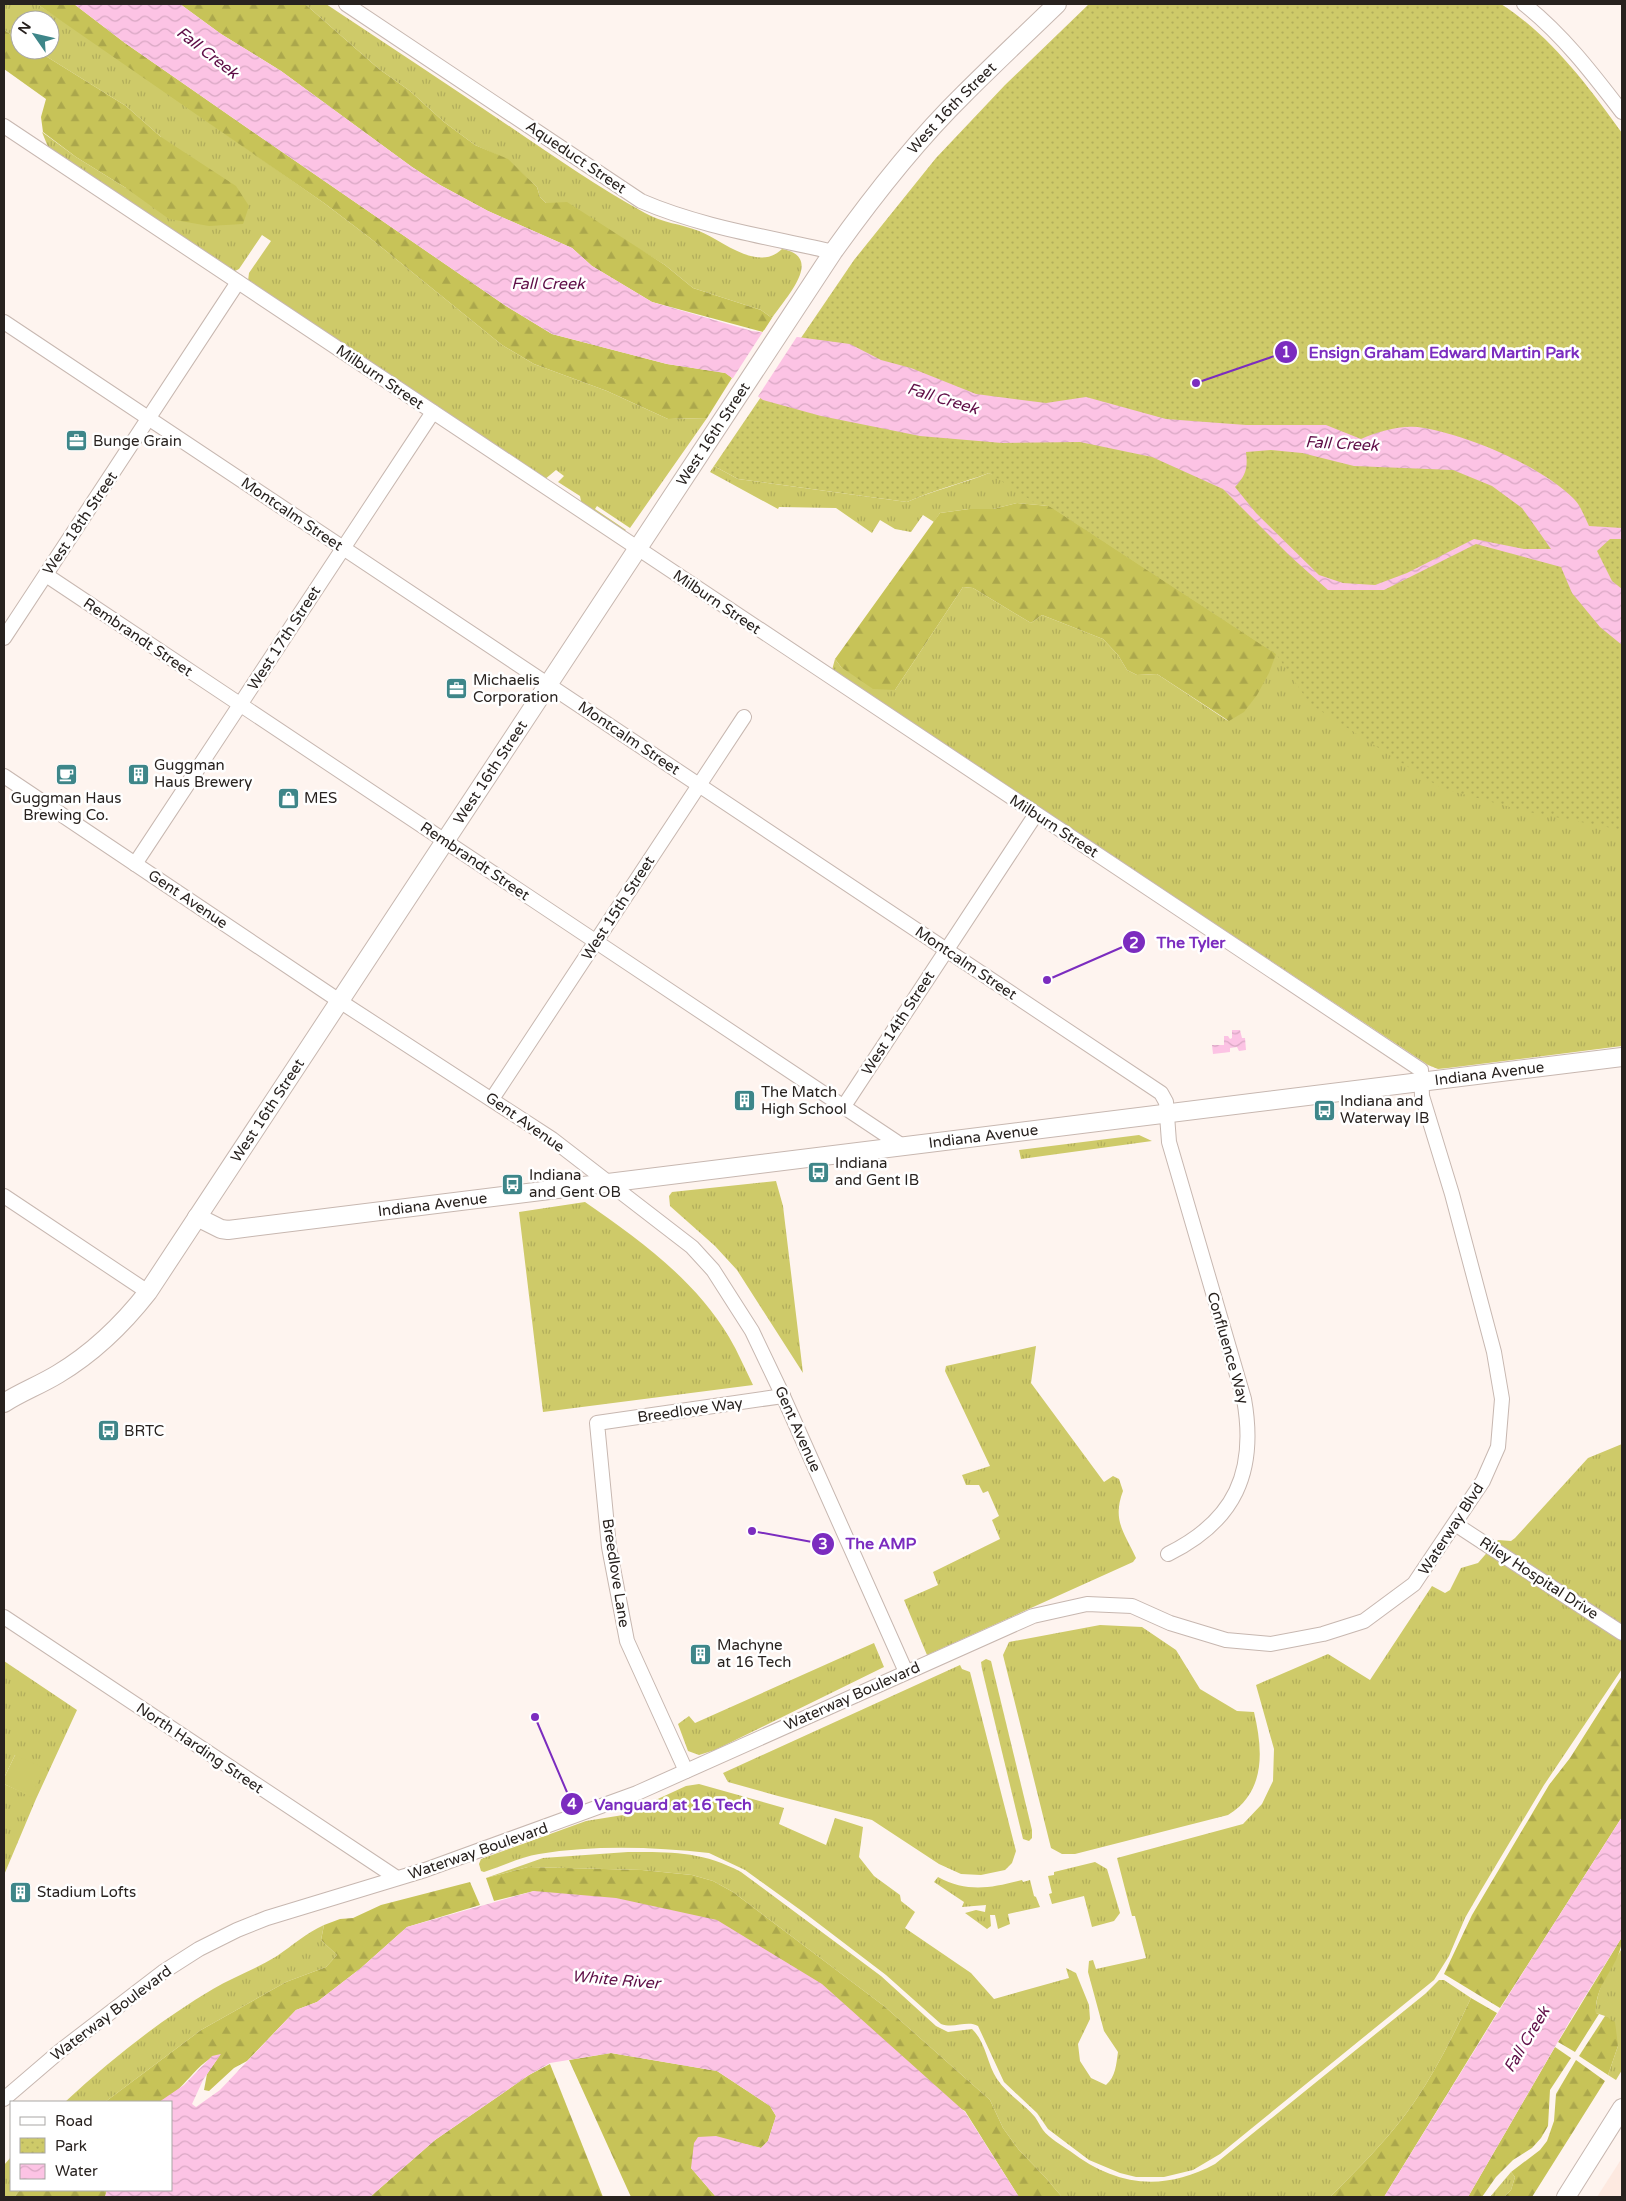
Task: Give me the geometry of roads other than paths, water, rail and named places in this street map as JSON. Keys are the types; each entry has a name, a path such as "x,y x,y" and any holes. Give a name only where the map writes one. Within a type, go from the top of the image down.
{"main road":[{"name":"West 16th Street","path":"4,1403 57,1375 88,1354 120,1326 148,1292 341,1002 833,252 874,195 905,158 963,95 1057,4"},
{"name":"Indiana Avenue","path":"198,1217 221,1229 228,1230 1622,1057"},
{"path":"1566,2197 1622,2108"}],"street":[{"name":"Aqueduct Street","path":"346,4 641,201 684,217 833,252"},
{"path":"1524,4 1566,41 1622,112"},
{"name":"Milburn Street","path":"4,126 1421,1070 1421,1082"},
{"name":"West 18th Street","path":"4,638 238,282"},
{"name":"Montcalm Street","path":"4,322 1161,1093 1166,1102 1168,1114"},
{"name":"West 17th Street","path":"135,864 433,412"},
{"name":"Rembrandt Street","path":"46,575 904,1147"},
{"name":"West 15th Street","path":"492,1099 744,717"},
{"name":"Gent Avenue","path":"4,776 341,1002 552,1139 692,1248 714,1270 752,1331 906,1672"},
{"name":"West 14th Street","path":"844,1106 1036,814"},
{"name":"Waterway Blvd","path":"1033,1616 1087,1604 1132,1606 1170,1623 1226,1640 1271,1644 1323,1634 1364,1621 1414,1584 1483,1481 1498,1447 1502,1399 1494,1352 1452,1194 1422,1096 1421,1082"},
{"name":"Confluence Way","path":"1168,1114 1169,1142 1244,1399 1249,1436 1247,1457 1240,1482 1233,1497 1206,1530 1195,1540 1168,1554"},
{"path":"4,1196 148,1292"},
{"name":"Breedlove Way","path":"597,1423 783,1396"},
{"name":"Breedlove Lane","path":"597,1423 609,1547 627,1641 686,1771"},
{"name":"Riley Hospital Drive","path":"1455,1524 1622,1633"},
{"name":"Waterway Boulevard","path":"4,2099 60,2051 159,1976 199,1949 237,1930 268,1918 397,1878 548,1827 637,1793 1033,1616"},
{"name":"North Harding Street","path":"4,1617 397,1878"}],"water":[{"name":"Fall Creek","path":"74,4 180,4 221,34 281,71 412,167 440,185 488,211 572,248 592,266 652,302 752,331 850,344 881,360 911,368 976,394 1046,403 1086,397 1166,419 1246,425 1326,425 1361,439 1392,429 1416,427 1442,432 1483,445 1524,464 1560,487 1574,499 1589,526 1622,528 1622,539 1610,539 1597,551 1612,581 1622,589 1622,645 1600,627 1572,593 1561,567 1476,544 1384,590 1328,590 1290,556 1223,489 1152,457 1080,442 1002,443 920,436 821,416 763,400 725,373 667,364 552,334 506,306 125,43","holes":["1271,450 1302,453 1354,466 1453,470 1492,486 1522,508 1551,549 1524,549 1474,539 1407,573 1375,585 1343,583 1319,575 1256,513 1235,487 1242,479 1245,471 1247,463 1246,452"]},
{"path":"1232,1030 1240,1030 1242,1038 1245,1038 1246,1050 1239,1051 1237,1047 1230,1048 1230,1052 1213,1054 1212,1045 1224,1045 1224,1036 1232,1038"},
{"name":"Fall Creek","path":"1622,1817 1622,1937 1571,2019 1468,2197 1384,2197 1515,1985"},
{"name":"White River","path":"534,1891 616,1898 717,1920 822,1984 965,2112 1019,2197 716,2197 691,2168 694,2143 698,2137 716,2136 761,2148 768,2141 776,2116 770,2106 717,2071 611,2053 550,2063 529,2075 435,2140 370,2197 105,2197 107,2191 172,2191 172,2101 160,2101 184,2085 212,2056 221,2054 203,2080 192,2104 196,2107 220,2090 296,2010 317,2002 361,1968 407,1927"}],"place":[{"name":"Ensign Graham Edward Martin Park","path":"1196,383"},
{"name":"Bunge Grain","path":"77,441"},
{"name":"Michaelis Corporation","path":"457,689"},
{"name":"Guggman Haus Brewery","path":"138,774"},
{"name":"Guggman Haus Brewing Co.","path":"66,775"},
{"name":"MES","path":"288,798"},
{"name":"The Tyler","path":"1047,980"},
{"name":"The Match High School","path":"745,1101"},
{"name":"Indiana and Waterway IB","path":"1324,1110"},
{"name":"Indiana and Gent IB","path":"819,1172"},
{"name":"Indiana and Gent OB","path":"513,1184"},
{"name":"BRTC","path":"108,1431"},
{"name":"The AMP","path":"752,1531"},
{"name":"Machyne at 16 Tech","path":"701,1654"},
{"name":"Vanguard at 16 Tech","path":"535,1717"},
{"name":"Stadium Lofts","path":"21,1892"}]}
